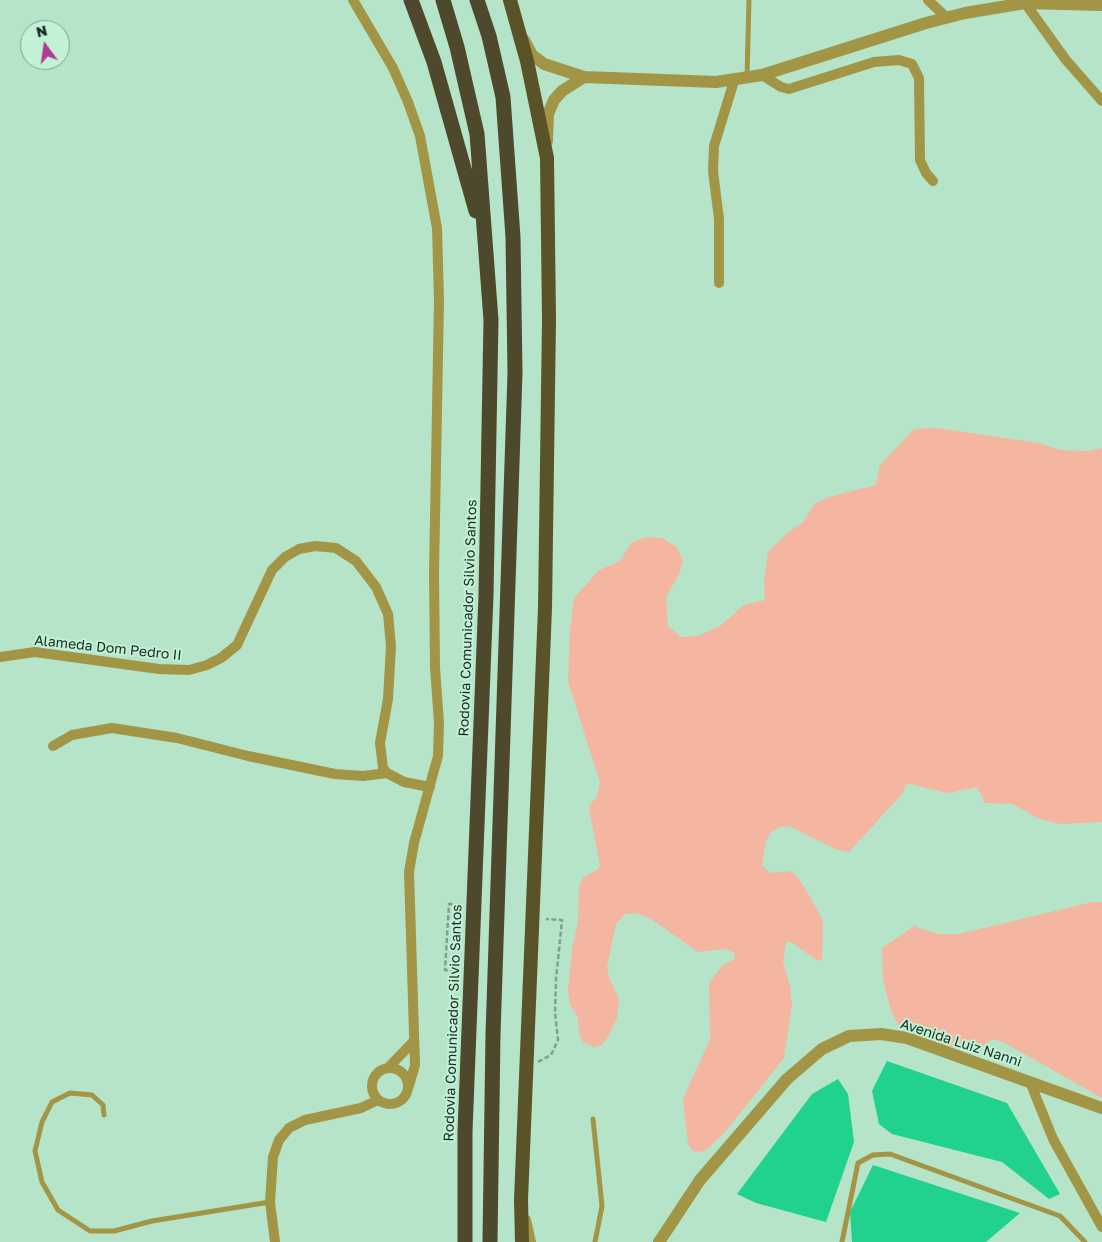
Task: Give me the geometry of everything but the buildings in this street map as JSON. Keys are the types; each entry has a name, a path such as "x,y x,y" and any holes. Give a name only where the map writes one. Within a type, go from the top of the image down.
{"highway":[{"path":"411,0 434,62 463,170 474,202 487,265"},
{"name":"Rodovia Comunicador Silvio Santos","path":"443,0 457,47 477,134 487,265 492,372 465,1132 466,1242"},
{"path":"477,0 489,36 503,97 513,237 516,374 493,1034 489,1183 490,1242"},
{"path":"511,6 527,61 547,158 549,318 545,608 521,1200 522,1242"}],"street":[{"path":"353,0 393,68 408,102 420,136 437,228 439,300 434,573 435,668 440,722 438,756 414,843 409,872 415,1064 409,1086 405,1097 395,1104 384,1103 378,1100 372,1090 373,1078 382,1069 388,1068 395,1068 405,1075 409,1086"},
{"path":"928,0 947,18"},
{"path":"1025,3 1066,60 1102,101"},
{"path":"511,6 525,43 532,55 544,64 584,77 734,81 762,75 947,18 1025,3 1102,5"},
{"path":"762,75 781,88 789,89 874,62 899,60 912,64 919,78 920,160 926,173 933,181"},
{"path":"547,158 548,114 554,100 562,91 584,77"},
{"path":"719,283 719,219 713,172 714,146 734,81"},
{"name":"Alameda Dom Pedro II","path":"0,657 35,652 158,668 189,670 207,665 221,658 237,645 272,570 285,557 299,549 315,546 336,548 356,561 376,587 388,614 391,654 388,699 380,744 380,761 387,773"},
{"path":"53,746 72,735 112,728 176,738 248,756 335,774 363,776 387,773 404,782 430,788"},
{"name":"Avenida Luiz Nanni","path":"659,1242 700,1180 787,1079 822,1049 850,1036 881,1034 907,1038 1102,1108"},
{"path":"388,1068 413,1042"},
{"path":"1030,1082 1053,1139 1102,1227"},
{"path":"274,1242 270,1202 273,1157 279,1140 289,1128 306,1120 361,1108 378,1100"},
{"path":"521,1200 530,1242"}],"lane":[{"path":"748,78 749,0"},
{"path":"104,1114 103,1105 92,1095 70,1093 52,1102 42,1122 35,1150 42,1182 58,1210 90,1231 114,1231 152,1220 270,1202"},
{"path":"593,1119 602,1206 595,1242"},
{"path":"842,1242 858,1163 873,1155 890,1154 1060,1216 1085,1242"}],"path":[{"path":"458,914 454,971 445,970 449,904 474,906"},
{"path":"527,1068 551,1055 558,1040 555,1013 556,979 562,920"}],"shaded area":[{"path":"937,428 1039,443 1060,450 1088,451 1102,448 1102,822 1061,824 1039,819 1013,804 985,803 977,787 948,793 910,784 906,785 902,794 849,852 835,849 789,826 780,827 771,832 766,841 762,865 771,873 792,871 802,883 823,920 822,959 818,961 791,942 786,942 783,961 790,986 792,1005 784,1058 726,1131 705,1151 694,1152 688,1144 683,1099 710,1039 709,983 722,966 735,959 734,953 726,949 698,952 651,919 637,913 625,914 616,924 607,967 609,977 619,999 617,1018 602,1045 593,1047 583,1042 579,1033 578,1018 570,1004 568,991 572,948 578,923 579,887 583,878 598,869 600,865 589,809 591,803 597,797 600,782 568,682 570,630 574,598 599,570 619,562 631,543 646,537 662,538 677,547 683,561 680,572 666,597 668,626 681,637 698,636 720,626 744,605 765,600 764,581 768,552 786,534 803,522 814,504 832,496 876,485 880,465 914,429"},
{"path":"1092,902 1102,902 1102,1098 1003,1042 992,1039 979,1050 966,1051 944,1045 898,1024 891,1011 883,980 882,948 916,925 918,928 939,934 959,934"},
{"path":"887,1061 1007,1103 1060,1194 1049,1199 1002,1162 892,1134 879,1124 872,1091"},
{"path":"838,1079 848,1094 854,1142 826,1222 756,1203 737,1194 812,1094"},
{"path":"873,1165 1020,1213 986,1242 852,1242 850,1212"}]}
